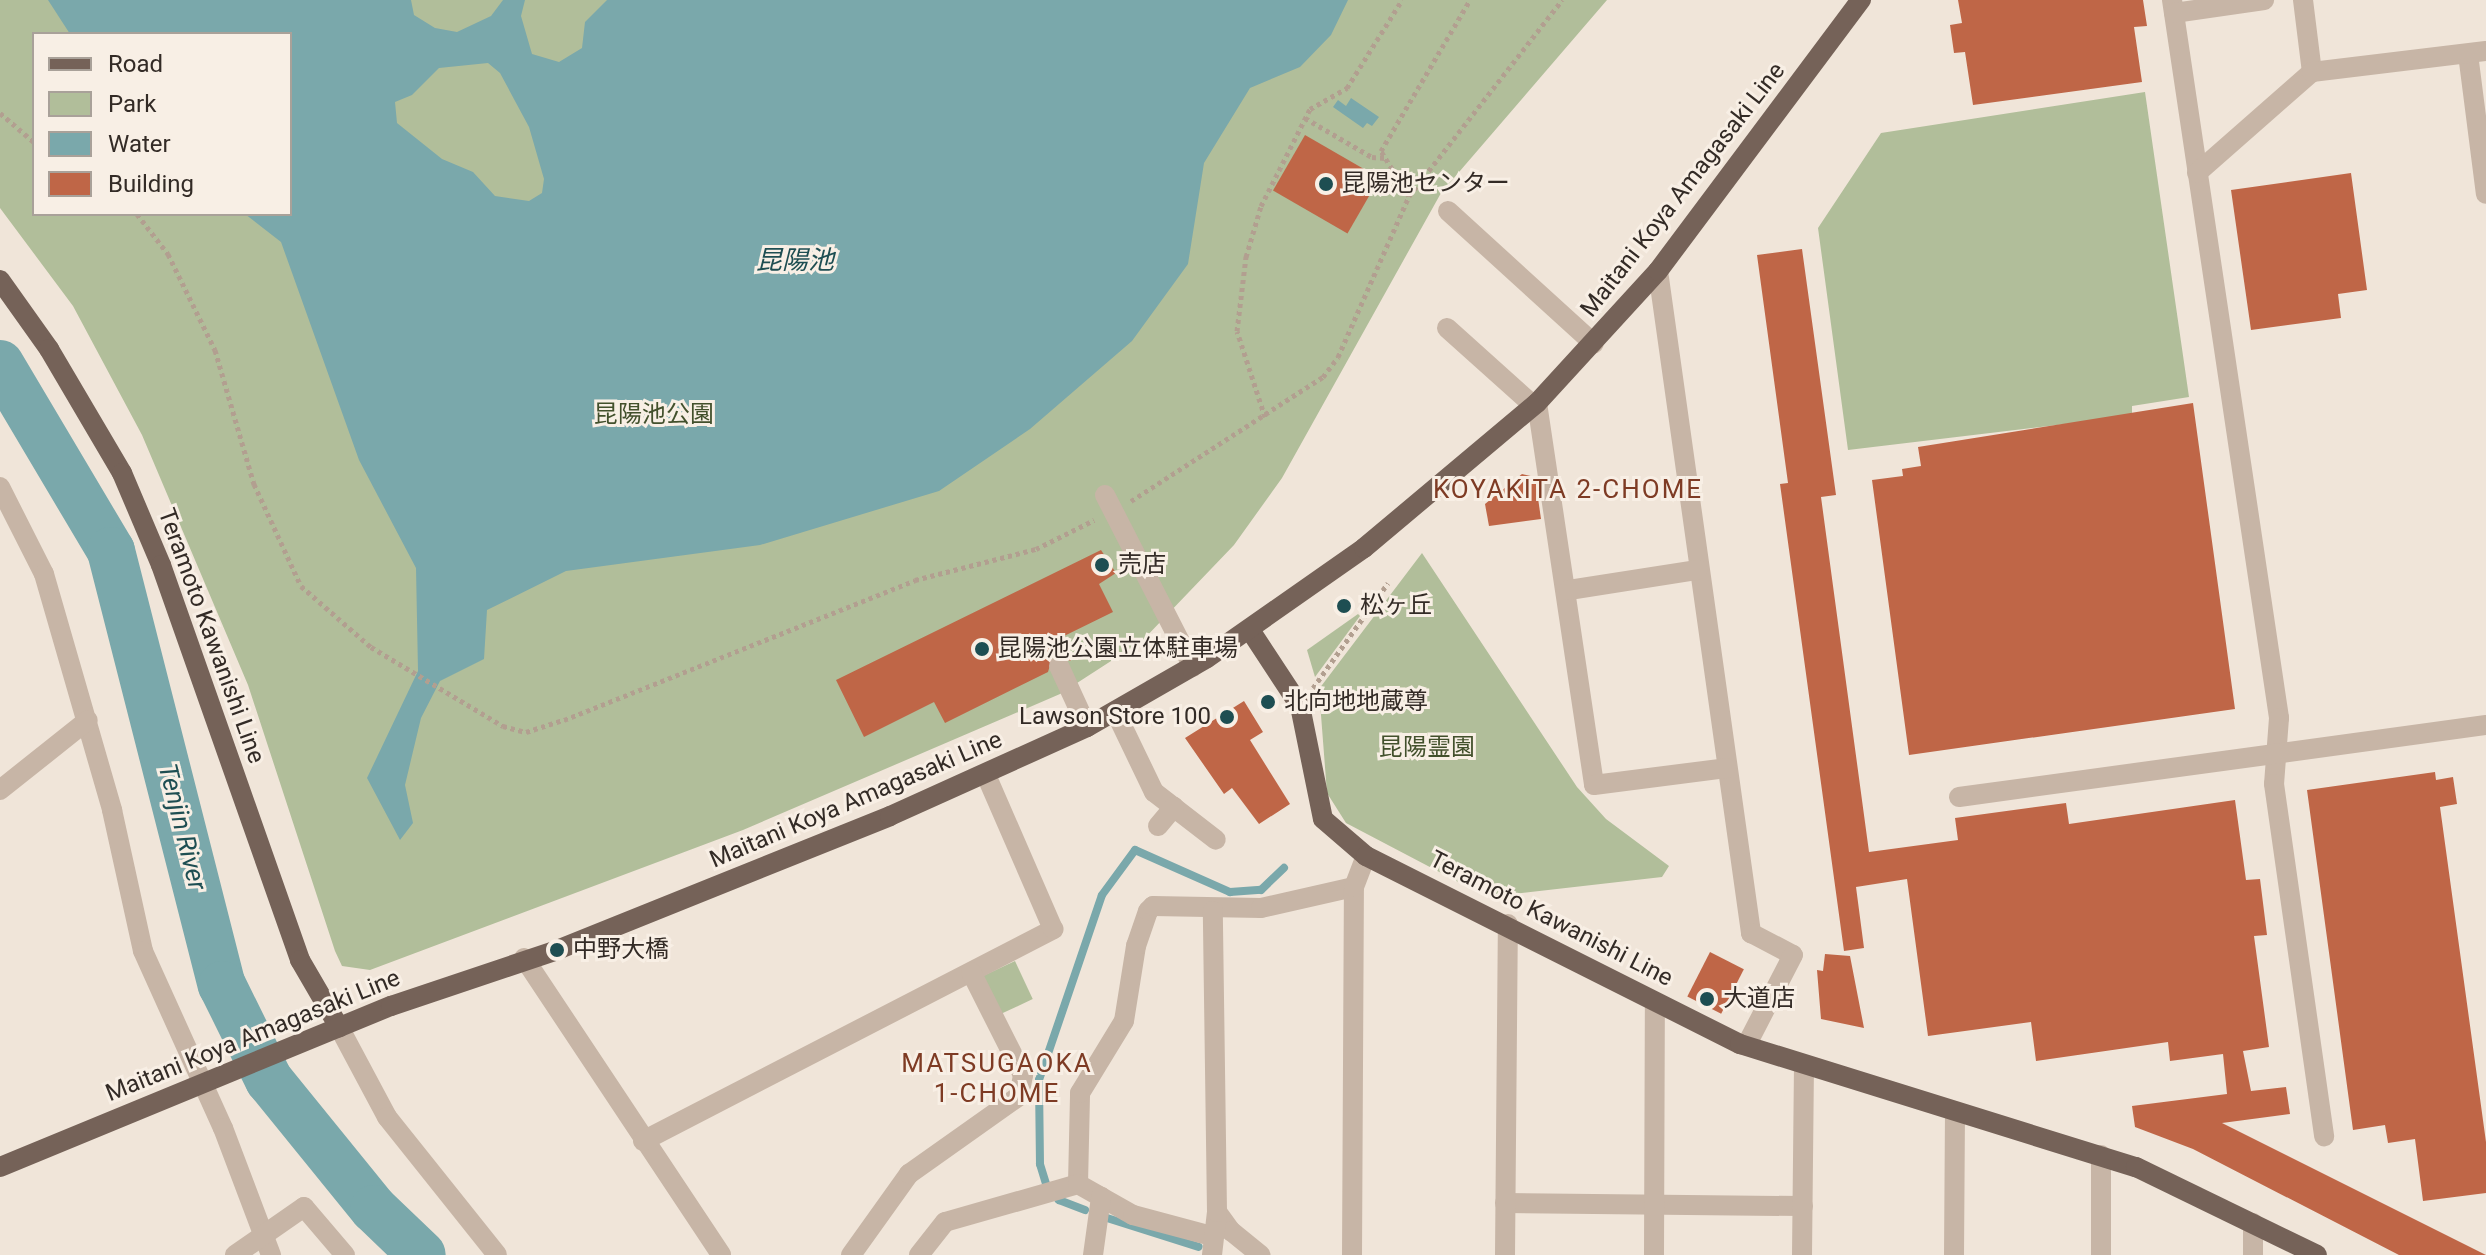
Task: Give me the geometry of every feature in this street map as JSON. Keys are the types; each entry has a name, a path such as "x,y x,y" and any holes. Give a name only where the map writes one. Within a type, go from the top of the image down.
{"main road":[{"name":"Maitani Koya Amagasaki Line","path":"0,1167 339,1027 775,864 986,775 1087,727 1193,667 1250,630 1374,540 1535,405 1658,271 1861,0"},
{"name":"Teramoto Kawanishi Line","path":"0,280 49,349 122,473 161,565 300,960 339,1027"},
{"name":"Teramoto Kawanishi Line","path":"1250,630 1300,706 1323,819 1366,856 1508,924 1746,1046 1955,1114 2101,1155 2317,1255"}],"street":[{"path":"2264,0 2173,7 2279,718 2274,784 2324,1136"},
{"path":"2303,0 2312,72"},
{"path":"2197,173 2312,72 2477,53 2486,194"},
{"path":"1448,211 1594,344"},
{"path":"1658,271 1697,570 1751,933 1794,952 1746,1046"},
{"path":"1447,328 1535,405 1569,590 1594,785 1726,768"},
{"path":"0,487 44,574 88,720 143,951 267,1246"},
{"path":"1109,503 1193,667"},
{"path":"1569,590 1697,570"},
{"path":"1059,666 1087,727"},
{"path":"1115,711 1154,792 1216,840"},
{"path":"0,790 88,720"},
{"path":"1959,797 2486,725"},
{"path":"643,1141 1053,929 986,775"},
{"path":"1158,826 1174,807"},
{"path":"1352,1255 1354,887 1366,856"},
{"path":"1078,1184 1080,1093 1124,1021 1136,946 1148,911 1153,906 1213,911 1295,903 1336,887 1354,887"},
{"path":"919,1255 945,1222 1078,1184 1133,1215 1212,1246 1217,1212 1213,911"},
{"path":"1505,1255 1508,924"},
{"path":"524,958 721,1255"},
{"path":"851,1255 909,1174 1019,1096 1023,1075 971,972"},
{"path":"1654,1255 1655,1002"},
{"path":"339,1027 387,1117 497,1255"},
{"path":"1802,1255 1804,1067"},
{"path":"1954,1255 1955,1114"},
{"path":"2101,1155 2101,1255"},
{"path":"1093,1255 1101,1197"},
{"path":"1505,1203 1803,1206"},
{"path":"267,1246 271,1226 304,1207 345,1255"},
{"path":"1217,1212 1231,1231 1261,1255"},
{"path":"2253,1223 2253,1255"},
{"path":"235,1255 267,1246"}],"path":[{"path":"1265,417 1237,331 1246,257 1261,206 1310,109 1347,88 1402,0"},
{"path":"1409,196 1381,151 1470,0"},
{"path":"139,216 168,254 215,350 254,484 301,586 371,647 503,726 526,732 564,720 915,580 1036,549 1109,503 1265,417 1323,377 1338,357 1409,196 1562,0"},
{"path":"0,113 32,140"},
{"path":"1305,118 1372,157 1385,158"},
{"path":"1312,689 1388,583"}],"green space":[{"name":"昆陽池公園","path":"0,0 1607,0 1441,193 1282,478 1234,545 1142,641 1060,694 743,830 370,970 342,966 335,951 248,685 142,435 73,306 0,208"},
{"path":"2145,92 2189,397 2132,406 2132,416 1848,450 1818,228 1881,133"},
{"name":"昆陽霊園","path":"1422,553 1577,787 1606,819 1669,866 1662,877 1487,897 1346,823 1327,793 1319,689"},
{"path":"1358,614 1360,616 1315,677 1307,650"},
{"path":"1015,961 1033,999 1000,1014 982,976"}],"water":[{"name":"昆陽池","path":"48,0 411,0 414,15 435,28 457,32 491,16 503,0 525,0 521,16 532,54 559,62 582,48 585,22 607,0 1348,0 1331,35 1300,67 1250,88 1204,163 1188,264 1132,341 1030,429 939,491 760,545 566,571 487,610 484,659 440,681 421,718 405,785 413,823 400,840 367,778 418,671 416,568 359,460 281,242 248,216 292,216 292,32 69,32","holes":["488,63 500,73 529,127 544,179 542,193 529,201 495,196 473,172 442,159 397,123 395,102 412,95 439,68"]},
{"path":"1351,98 1379,117 1372,126 1367,123 1363,128 1333,107 1338,100 1346,106"}],"building":[{"path":"1958,0 2143,0 2147,26 2134,27 2142,82 1973,105 1965,52 1954,53 1950,25 1962,23"},
{"name":"昆陽池センター","path":"1305,135 1379,178 1347,233 1273,190"},
{"path":"2351,173 2367,290 2338,294 2341,318 2251,330 2231,190"},
{"path":"1802,249 1836,495 1821,497 1869,852 1958,840 1955,818 2066,803 2069,824 2235,800 2246,880 2260,879 2267,935 2254,936 2269,1047 2243,1051 2251,1091 2286,1087 2290,1114 2222,1123 2486,1255 2399,1255 2193,1149 2135,1127 2132,1106 2227,1094 2223,1054 2170,1061 2168,1042 2036,1061 2031,1022 1928,1036 1907,879 1856,887 1864,948 1844,951 1780,484 1788,483 1757,255"},
{"path":"2193,403 2235,709 1909,755 1872,480 1903,476 1902,469 1921,466 1918,447"},
{"path":"1522,474 1535,477 1541,519 1489,526 1485,504"},
{"name":"昆陽池公園立体駐車場","path":"1101,550 1116,573 1099,584 1113,612 1060,638 1071,661 1053,655 1048,672 945,723 934,702 864,737 836,680"},
{"path":"1244,701 1263,732 1250,740 1290,804 1259,824 1232,788 1224,794 1185,738"},
{"path":"2435,772 2436,780 2453,777 2457,804 2440,807 2486,1142 2486,1193 2423,1201 2415,1139 2388,1143 2385,1125 2353,1130 2307,790"},
{"path":"1710,952 1744,969 1721,1014 1687,997"},
{"path":"1825,954 1850,956 1864,1028 1821,1019 1817,970 1823,971"}],"waterway":[{"name":"Tenjin River","path":"0,364 111,551 222,985 269,1080 374,1209 422,1255"},
{"path":"1085,1210 1059,1200 1047,1187 1040,1164 1039,1080 1102,895 1135,850 1230,892 1261,890 1284,868"},
{"path":"1107,1218 1199,1247"}],"place":[{"name":"昆陽池センター","path":"1326,184"},
{"name":"売店","path":"1102,565"},
{"name":"松ヶ丘","path":"1344,606"},
{"name":"昆陽池公園立体駐車場","path":"982,649"},
{"name":"北向地地蔵尊","path":"1268,702"},
{"name":"Lawson Store 100","path":"1227,717"},
{"name":"中野大橋","path":"557,950"},
{"name":"大道店","path":"1707,999"}],"district":[{"name":"KOYAKITA 2-CHOME","path":"1568,490"},
{"name":"MATSUGAOKA 1-CHOME","path":"997,1079"}]}
